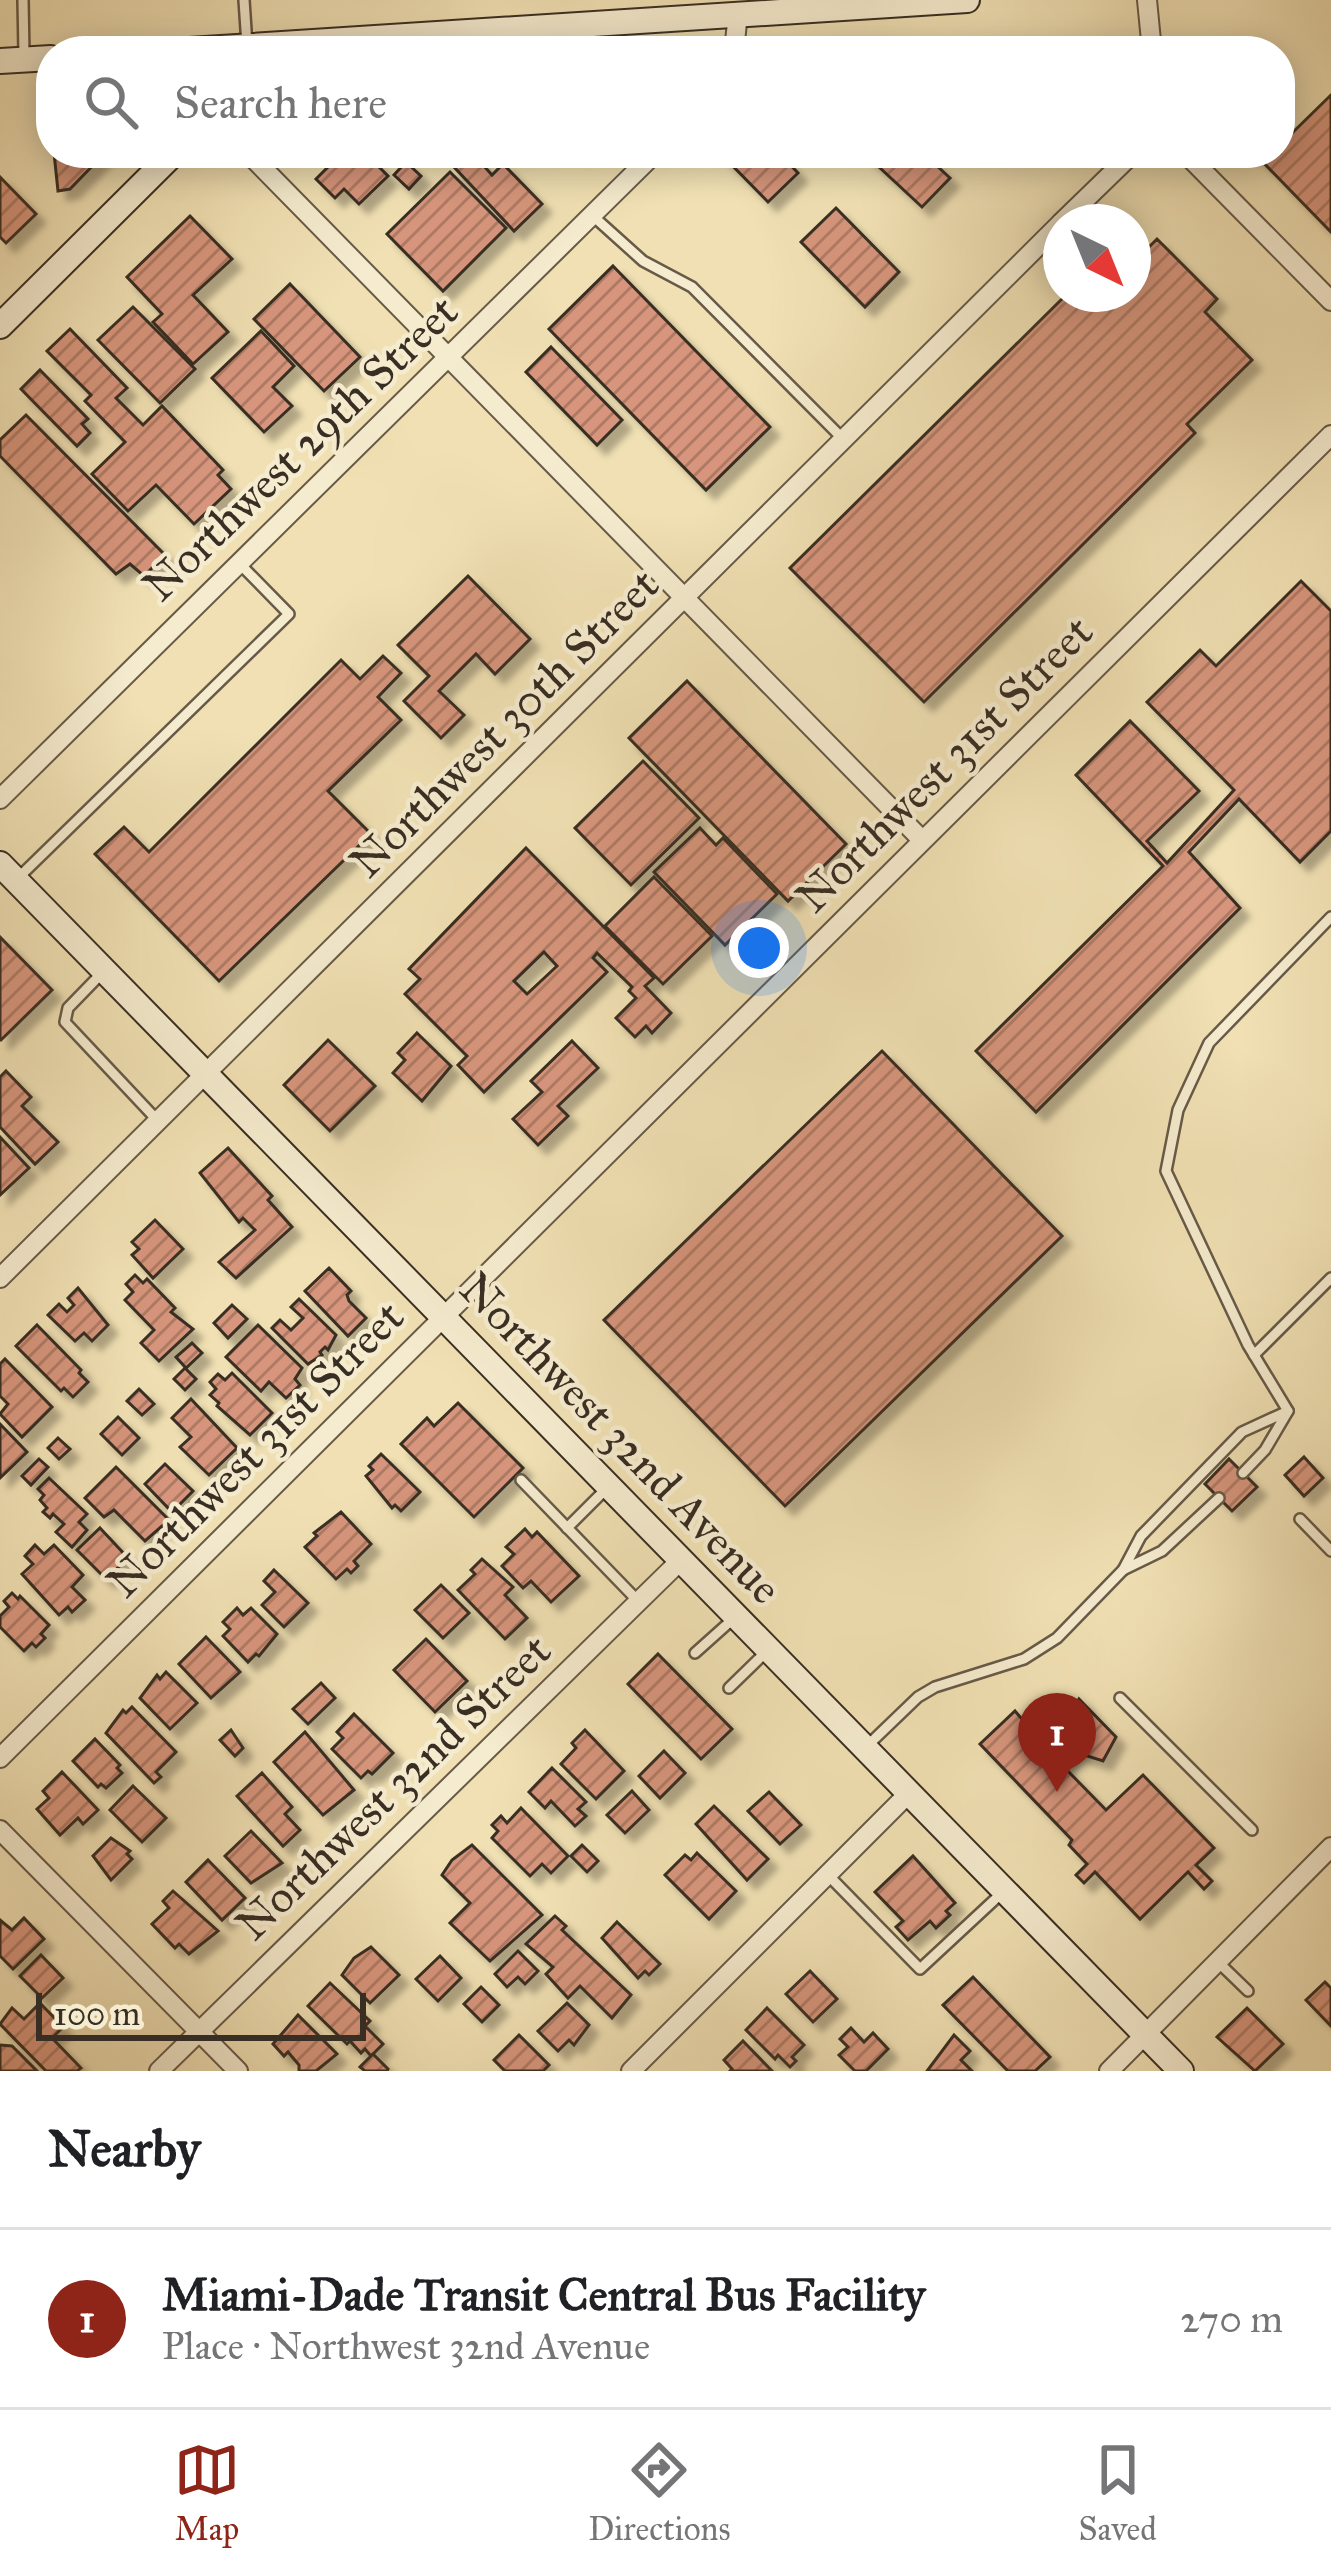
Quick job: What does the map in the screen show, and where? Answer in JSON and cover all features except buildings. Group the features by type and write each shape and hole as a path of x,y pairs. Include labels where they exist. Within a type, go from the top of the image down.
{"main road":[{"path":"350,36 669,8 738,13 967,0"},
{"path":"0,326 159,168"},
{"name":"Northwest 32nd Avenue","path":"8,872 1181,2071"}],"street":[{"path":"1148,0 1151,36"},
{"path":"736,36 738,13"},
{"path":"263,168 922,840"},
{"name":"Northwest 29th Street","path":"0,799 640,168"},
{"name":"Northwest 30th Street","path":"1080,204 1117,168"},
{"path":"1200,168 1331,301"},
{"name":"Northwest 30th Street","path":"0,1278 1043,240"},
{"name":"Northwest 31st Street","path":"0,1758 922,840 1329,445"},
{"name":"Northwest 32nd Street","path":"159,2071 681,1560"},
{"path":"631,2071 910,1793"},
{"path":"0,1830 238,2071"},
{"path":"1109,2071 1331,1847"}],"lane":[{"path":"12,60 23,0"},
{"path":"244,0 246,36"},
{"path":"593,216 643,261 692,287 844,440"},
{"path":"8,872 289,614 239,562"},
{"path":"1288,1412 1254,1355 1166,1172 1178,1110 1209,1043 1331,917"},
{"path":"104,971 68,1008 65,1022 158,1121"},
{"path":"1254,1355 1331,1278"},
{"path":"1243,1473 1265,1450 1288,1412"},
{"path":"866,1748 934,1687 1024,1659 1057,1638 1123,1570 1141,1536 1242,1432 1288,1412"},
{"path":"520,1480 638,1601"},
{"path":"567,1528 609,1486"},
{"path":"1123,1570 1162,1551 1219,1498"},
{"path":"1300,1519 1331,1551"},
{"path":"695,1653 737,1615"},
{"path":"729,1688 769,1649"},
{"path":"1120,1698 1252,1830"},
{"path":"828,1875 920,1969 1004,1891"},
{"path":"1216,1960 1248,1991"}],"place":[{"name":"Miami-Dade Transit Central Bus Facility","path":"1057,1792"}]}
